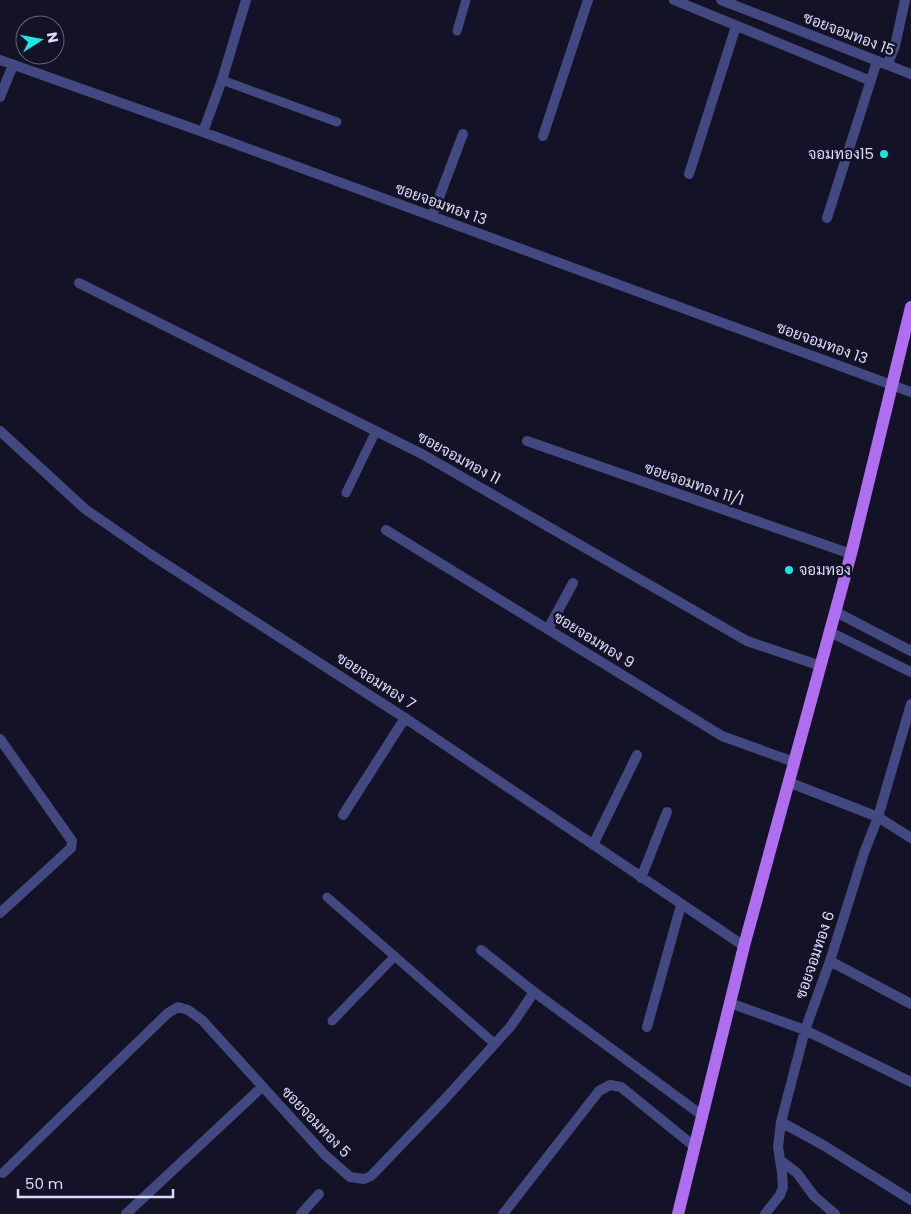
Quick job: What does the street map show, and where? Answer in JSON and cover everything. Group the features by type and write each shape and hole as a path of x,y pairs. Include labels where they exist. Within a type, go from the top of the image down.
{"main road":[{"path":"678,1214 744,946 836,612 911,308"}],"street":[{"path":"203,132 222,80 246,0"},
{"path":"543,136 588,0"},
{"path":"674,0 870,81"},
{"name":"ซอยจอมทอง 15","path":"721,0 740,4 911,74"},
{"path":"827,218 870,81 895,46 905,0"},
{"path":"688,174 736,26"},
{"name":"ซอยจอมทอง 13","path":"0,60 203,132 911,392"},
{"path":"0,97 13,65"},
{"path":"432,216 463,134"},
{"name":"ซอยจอมทอง 11","path":"79,283 458,474 747,641 821,666"},
{"name":"ซอยจอมทอง 7","path":"0,431 85,508 150,554 406,718 744,946"},
{"name":"ซอยจอมทอง 11/1","path":"527,441 850,554"},
{"name":"ซอยจอมทอง 9","path":"386,530 722,736 794,762"},
{"path":"548,629 573,583"},
{"path":"836,612 911,651"},
{"path":"830,632 911,672"},
{"name":"ซอยจอมทอง 6","path":"765,1214 780,1195 783,1187 778,1147 781,1122 805,1030 830,961 864,853 878,817 911,704"},
{"path":"343,815 406,718"},
{"path":"0,739 71,838 72,844 67,852 0,913"},
{"path":"593,845 637,755"},
{"path":"788,782 878,817 911,838"},
{"path":"641,878 667,812"},
{"path":"647,1027 681,905"},
{"path":"481,950 534,992 703,1116"},
{"path":"830,961 911,1004"},
{"name":"ซอยจอมทอง 5","path":"3,1173 168,1013 178,1008 188,1010 202,1020 330,1160 350,1177 364,1179 371,1176 446,1100 511,1026 534,992"},
{"path":"730,1003 805,1030 911,1082"},
{"path":"503,1214 599,1091 610,1085 621,1087 696,1146"},
{"path":"126,1214 262,1087"},
{"path":"781,1122 823,1145 911,1200"},
{"path":"780,1160 797,1173 814,1196 835,1214"},
{"path":"301,1214 319,1194"}],"lane":[{"path":"457,31 466,0"},
{"path":"222,80 337,122"},
{"path":"346,493 376,431"},
{"path":"327,897 495,1044"},
{"path":"332,1021 395,956"}],"place":[{"name":"จอมทอง15","path":"884,154"},
{"name":"จอมทอง","path":"789,570"}]}
